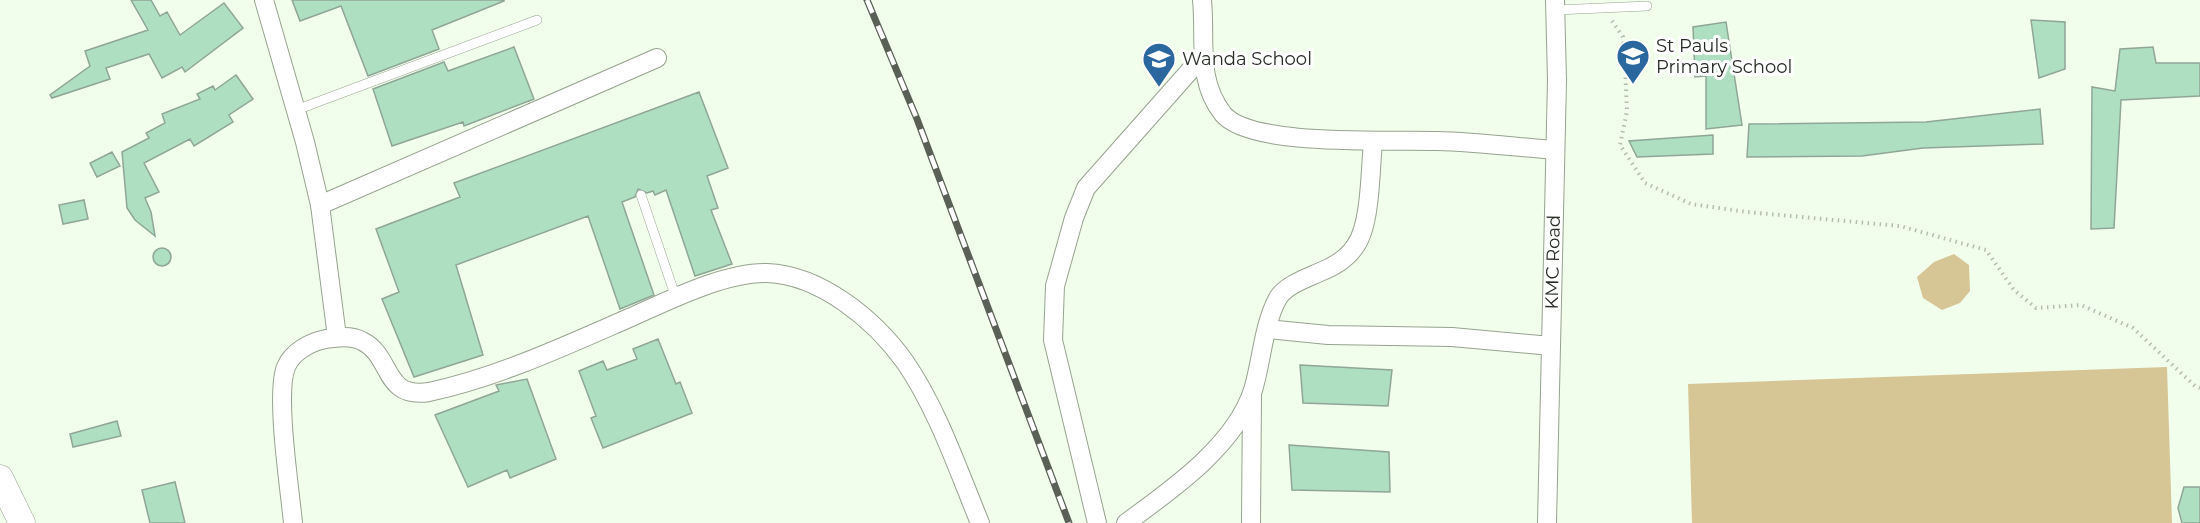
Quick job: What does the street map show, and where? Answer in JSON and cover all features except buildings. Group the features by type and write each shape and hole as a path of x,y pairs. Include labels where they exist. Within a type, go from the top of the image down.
{"main road":[{"path":"0,477 22,523"}],"street":[{"path":"264,0 296,110 320,205 337,338"},
{"path":"1202,0 1202,57 1212,96 1225,117 1237,123 1284,135 1372,143 1438,141 1556,150"},
{"name":"KMC Road","path":"1547,523 1556,150 1556,5"},
{"path":"1097,523 1053,340 1055,286 1086,188 1202,57"},
{"path":"320,205 657,58"},
{"path":"1251,523 1252,393 1267,329 1279,297 1297,282 1338,263 1357,245 1365,220 1372,143"},
{"path":"293,523 284,432 284,379 286,367 305,347 337,338 362,340 373,350 393,382 416,394 448,388 549,352 676,298 737,277 766,273 806,282 857,313 877,329 906,364 948,446 980,523"},
{"path":"1267,329 1328,335 1452,337 1551,346"},
{"path":"1126,523 1209,456 1239,417 1252,393"}],"lane":[{"path":"1556,5 1647,6"},
{"path":"296,110 537,20"},
{"path":"641,195 676,298"}],"path":[{"path":"1587,7 1606,14 1623,37 1627,111 1620,145 1645,183 1691,204 1747,212 1900,226 1986,250 2014,290 2036,308 2081,305 2133,328 2195,387 2200,388"}],"shaded area":[{"path":"1954,254 1969,265 1970,291 1960,303 1942,310 1923,298 1917,277 1934,262"},
{"path":"2167,367 2172,523 1692,523 1688,384"}],"railway":[{"path":"867,0 917,119 1069,523"}],"place":[{"name":"St Pauls Primary School","path":"1633,85"},
{"name":"Wanda School","path":"1159,88"}]}
